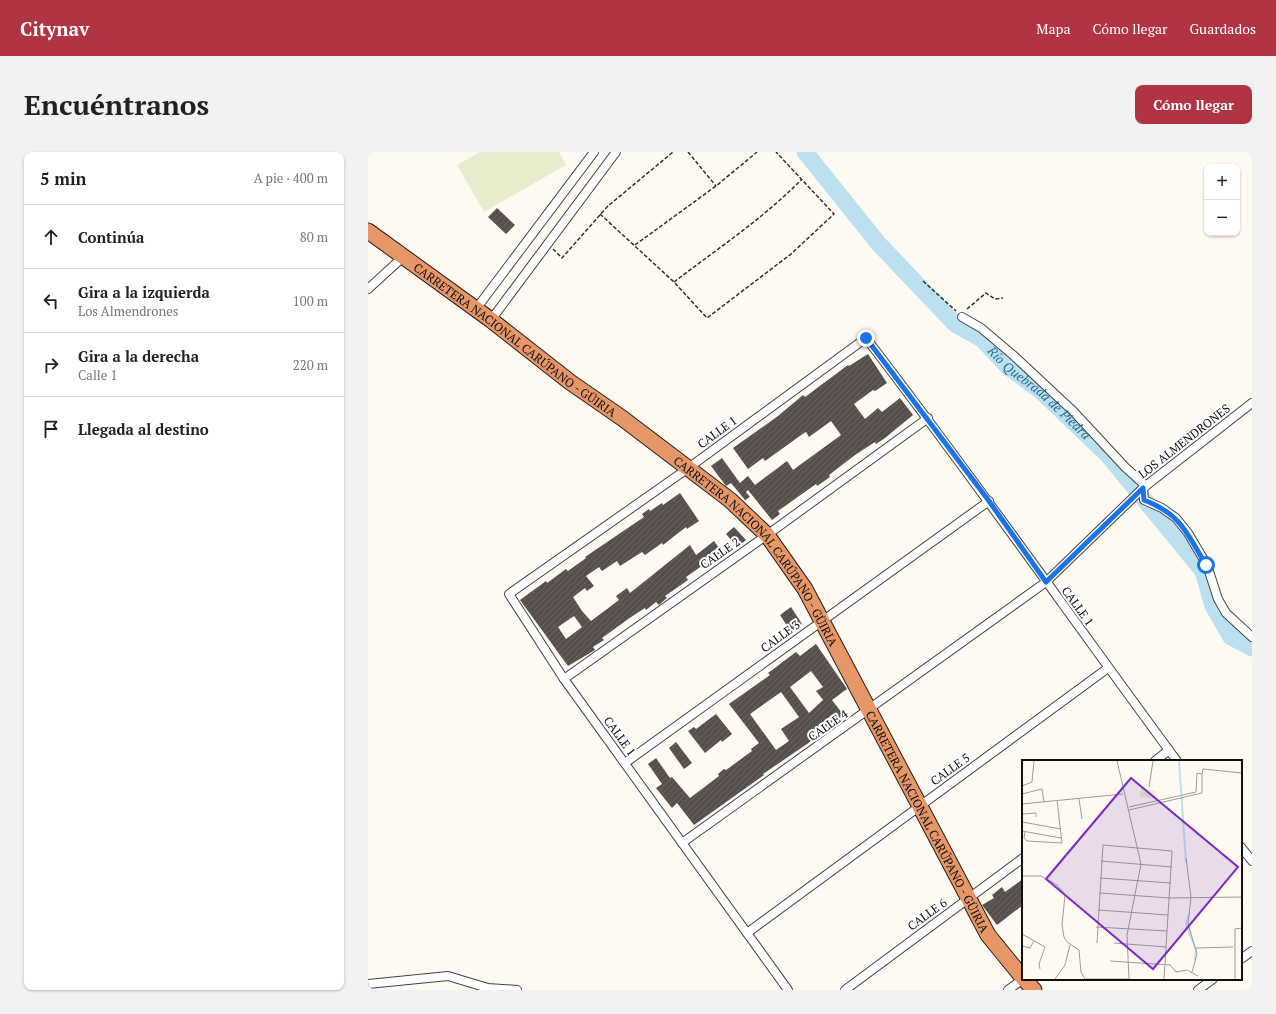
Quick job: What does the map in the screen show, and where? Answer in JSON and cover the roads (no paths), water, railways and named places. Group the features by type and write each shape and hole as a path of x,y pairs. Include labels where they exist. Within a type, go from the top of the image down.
{"highway":[{"name":"CARRETERA NACIONAL CARÚPANO - GÜIRIA","path":"368,231 491,320 570,382 622,418 687,469 730,500 767,535 805,589 988,935 1022,978"},
{"name":"CARRETERA NACIONAL CARÚPANO - GÜIRIA","path":"1024,980 1034,990"}],"street":[{"path":"476,309 594,152"},
{"path":"491,320 616,152"},
{"path":"368,289 403,257"},
{"path":"962,317 981,328 1074,412 1144,487 1144,500 1167,511 1176,518 1188,533 1206,565 1218,599 1226,613 1252,638"},
{"name":"CALLE 1","path":"788,990 564,679 509,594 687,469 866,338 928,418 1108,668 1176,760"},
{"name":"LOS ALMENDRONES","path":"1046,582 1144,487 1252,403"},
{"name":"CALLE 2","path":"564,679 767,535 928,418"},
{"name":"CALLE 3","path":"625,763 989,501"},
{"name":"CALLE 4","path":"682,843 870,710 1046,582"},
{"name":"CALLE 5","path":"747,933 1108,668"},
{"path":"1156,760 1169,750"},
{"path":"1242,848 1252,861"},
{"name":"CALLE 6","path":"845,990 1022,859"},
{"path":"1242,958 1252,951"},
{"path":"368,984 448,976 488,988 517,990"},
{"path":"1008,990 1022,980"},
{"path":"1198,990 1213,980"}],"waterway":[{"name":"Río Quebrada de Piedra","path":"805,152 878,243 955,324 982,339 1007,366 1042,392 1107,454 1203,571 1213,606 1231,637 1252,648"}]}
